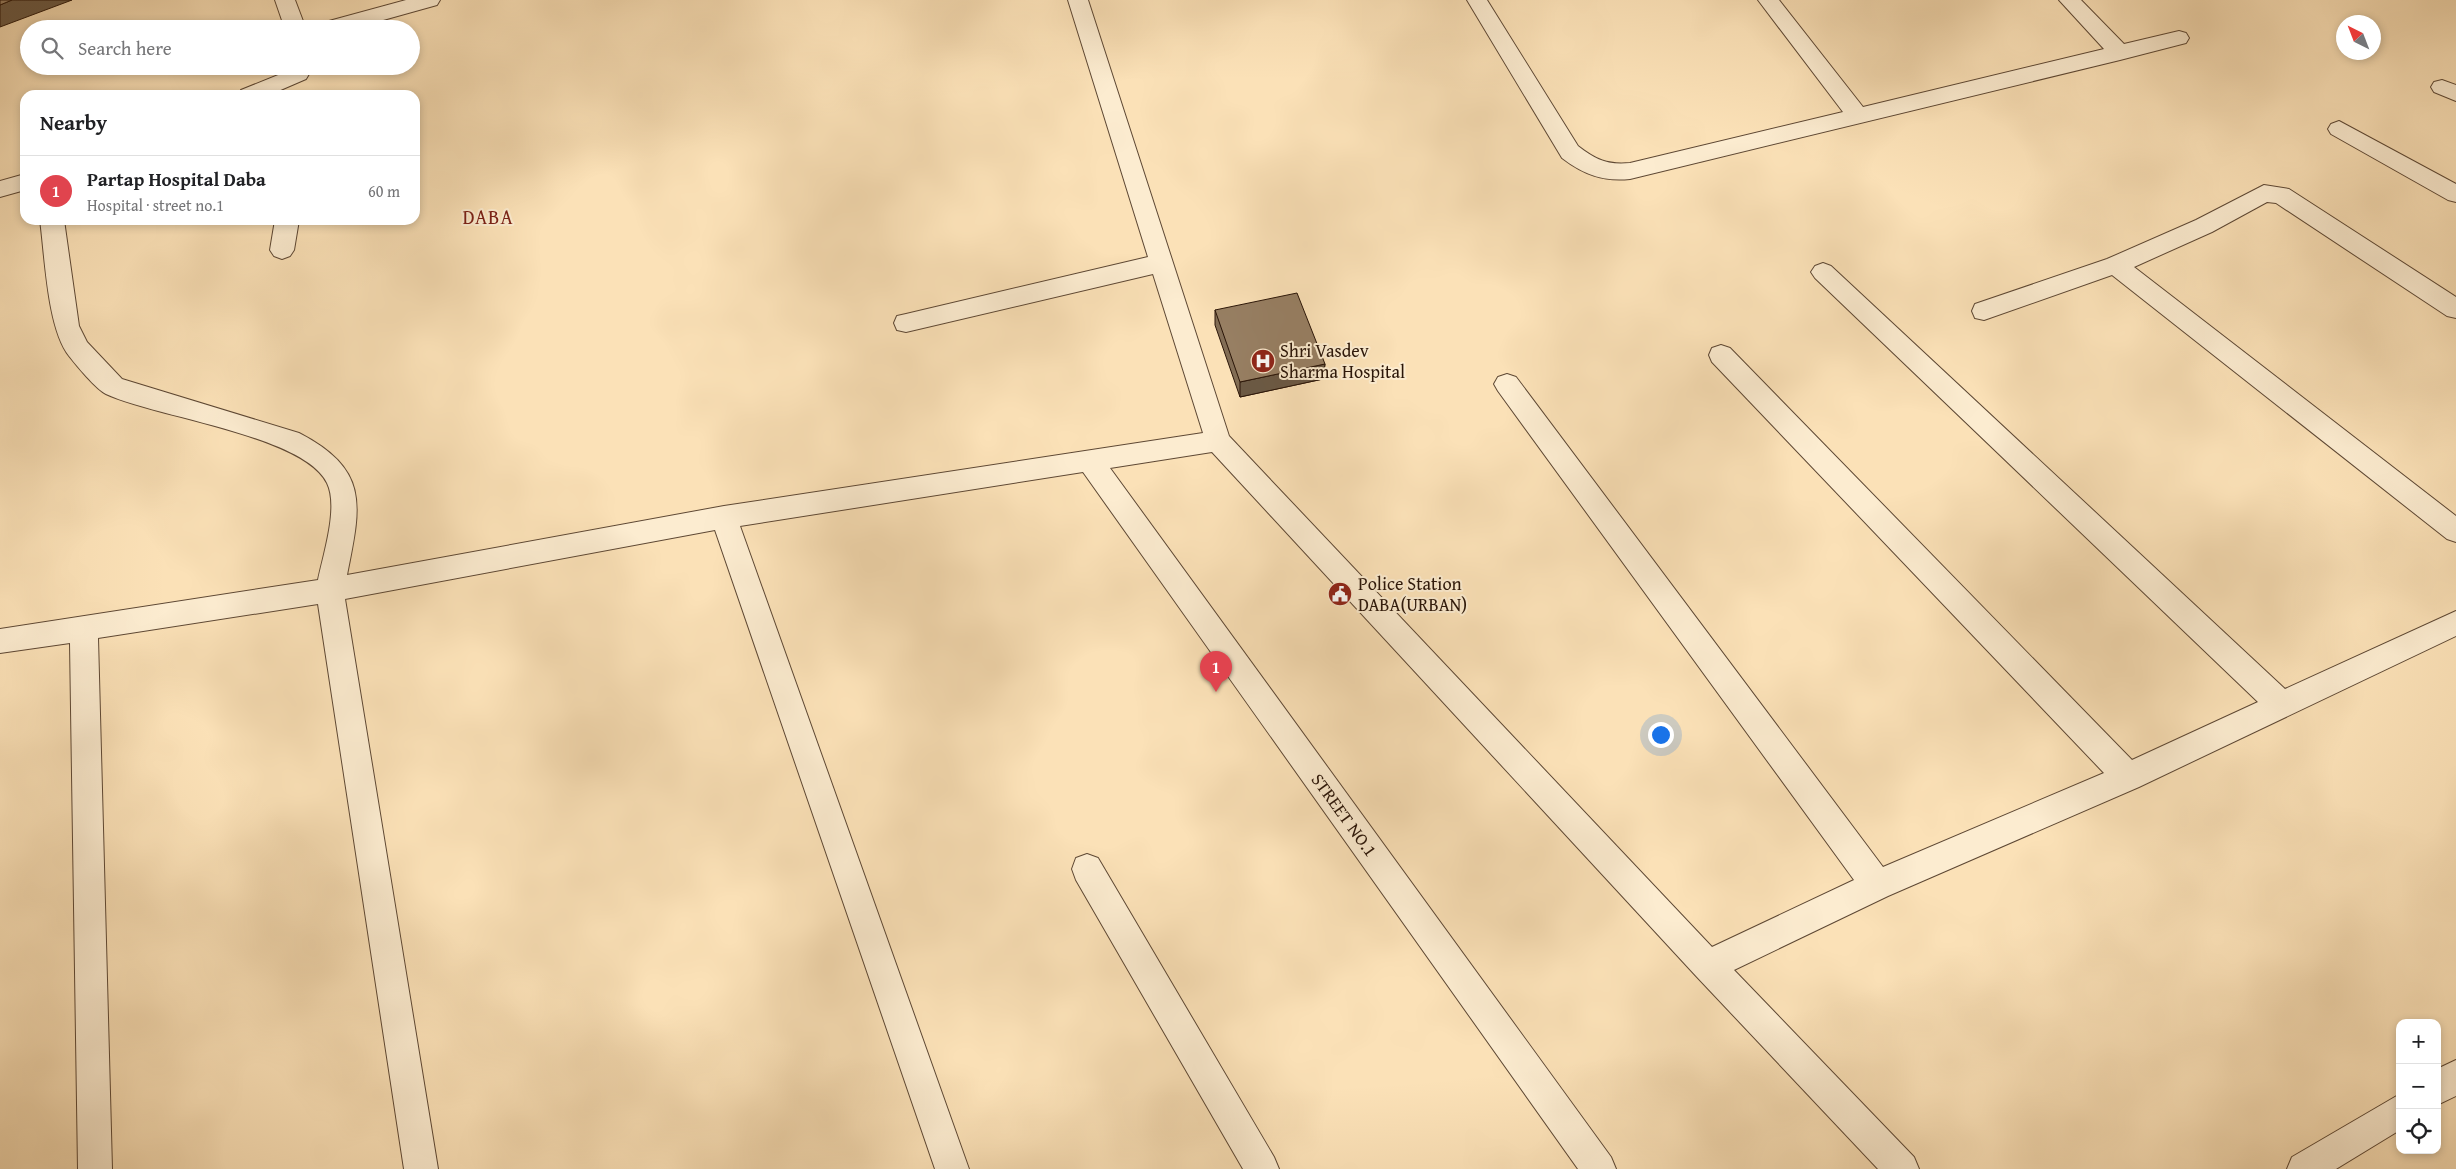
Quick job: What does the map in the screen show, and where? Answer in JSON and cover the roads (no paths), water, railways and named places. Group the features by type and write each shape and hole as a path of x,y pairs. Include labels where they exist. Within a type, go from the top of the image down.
{"street":[{"path":"285,0 293,20"},
{"path":"358,20 430,0"},
{"path":"1078,0 1218,441 1708,966 1902,1169"},
{"path":"1477,0 1570,152 1586,166 1608,174 1630,171 2179,38"},
{"path":"1768,0 1858,116"},
{"path":"2069,0 2120,53"},
{"path":"264,90 298,79"},
{"path":"2339,129 2456,194"},
{"path":"0,189 20,183"},
{"path":"1984,310 2115,265 2204,226 2264,193 2273,192 2281,195 2456,309"},
{"path":"53,225 67,326 77,348 113,386 290,440 310,450 326,464 340,481 344,506 330,590 421,1169"},
{"path":"282,250 286,225"},
{"path":"906,323 1162,263"},
{"path":"2115,265 2456,531"},
{"path":"1824,272 2282,705"},
{"path":"1721,354 2128,777"},
{"path":"1508,384 1876,885"},
{"path":"0,641 330,590 724,517 1218,441"},
{"name":"STREET NO.1","path":"1089,460 1599,1169"},
{"path":"724,517 952,1169"},
{"path":"1708,966 1876,885 2128,777 2456,623"},
{"path":"84,628 95,1169"},
{"path":"1088,870 1262,1169"},
{"path":"2441,1086 2456,1077"},
{"path":"2304,1169 2396,1113"}],"place":[{"name":"Shri Vasdev Sharma Hospital","path":"1263,361"},
{"name":"Police Station DABA(URBAN)","path":"1340,594"},
{"name":"Partap Hospital Daba","path":"1216,692"}],"district":[{"name":"DABA","path":"488,217"}]}
